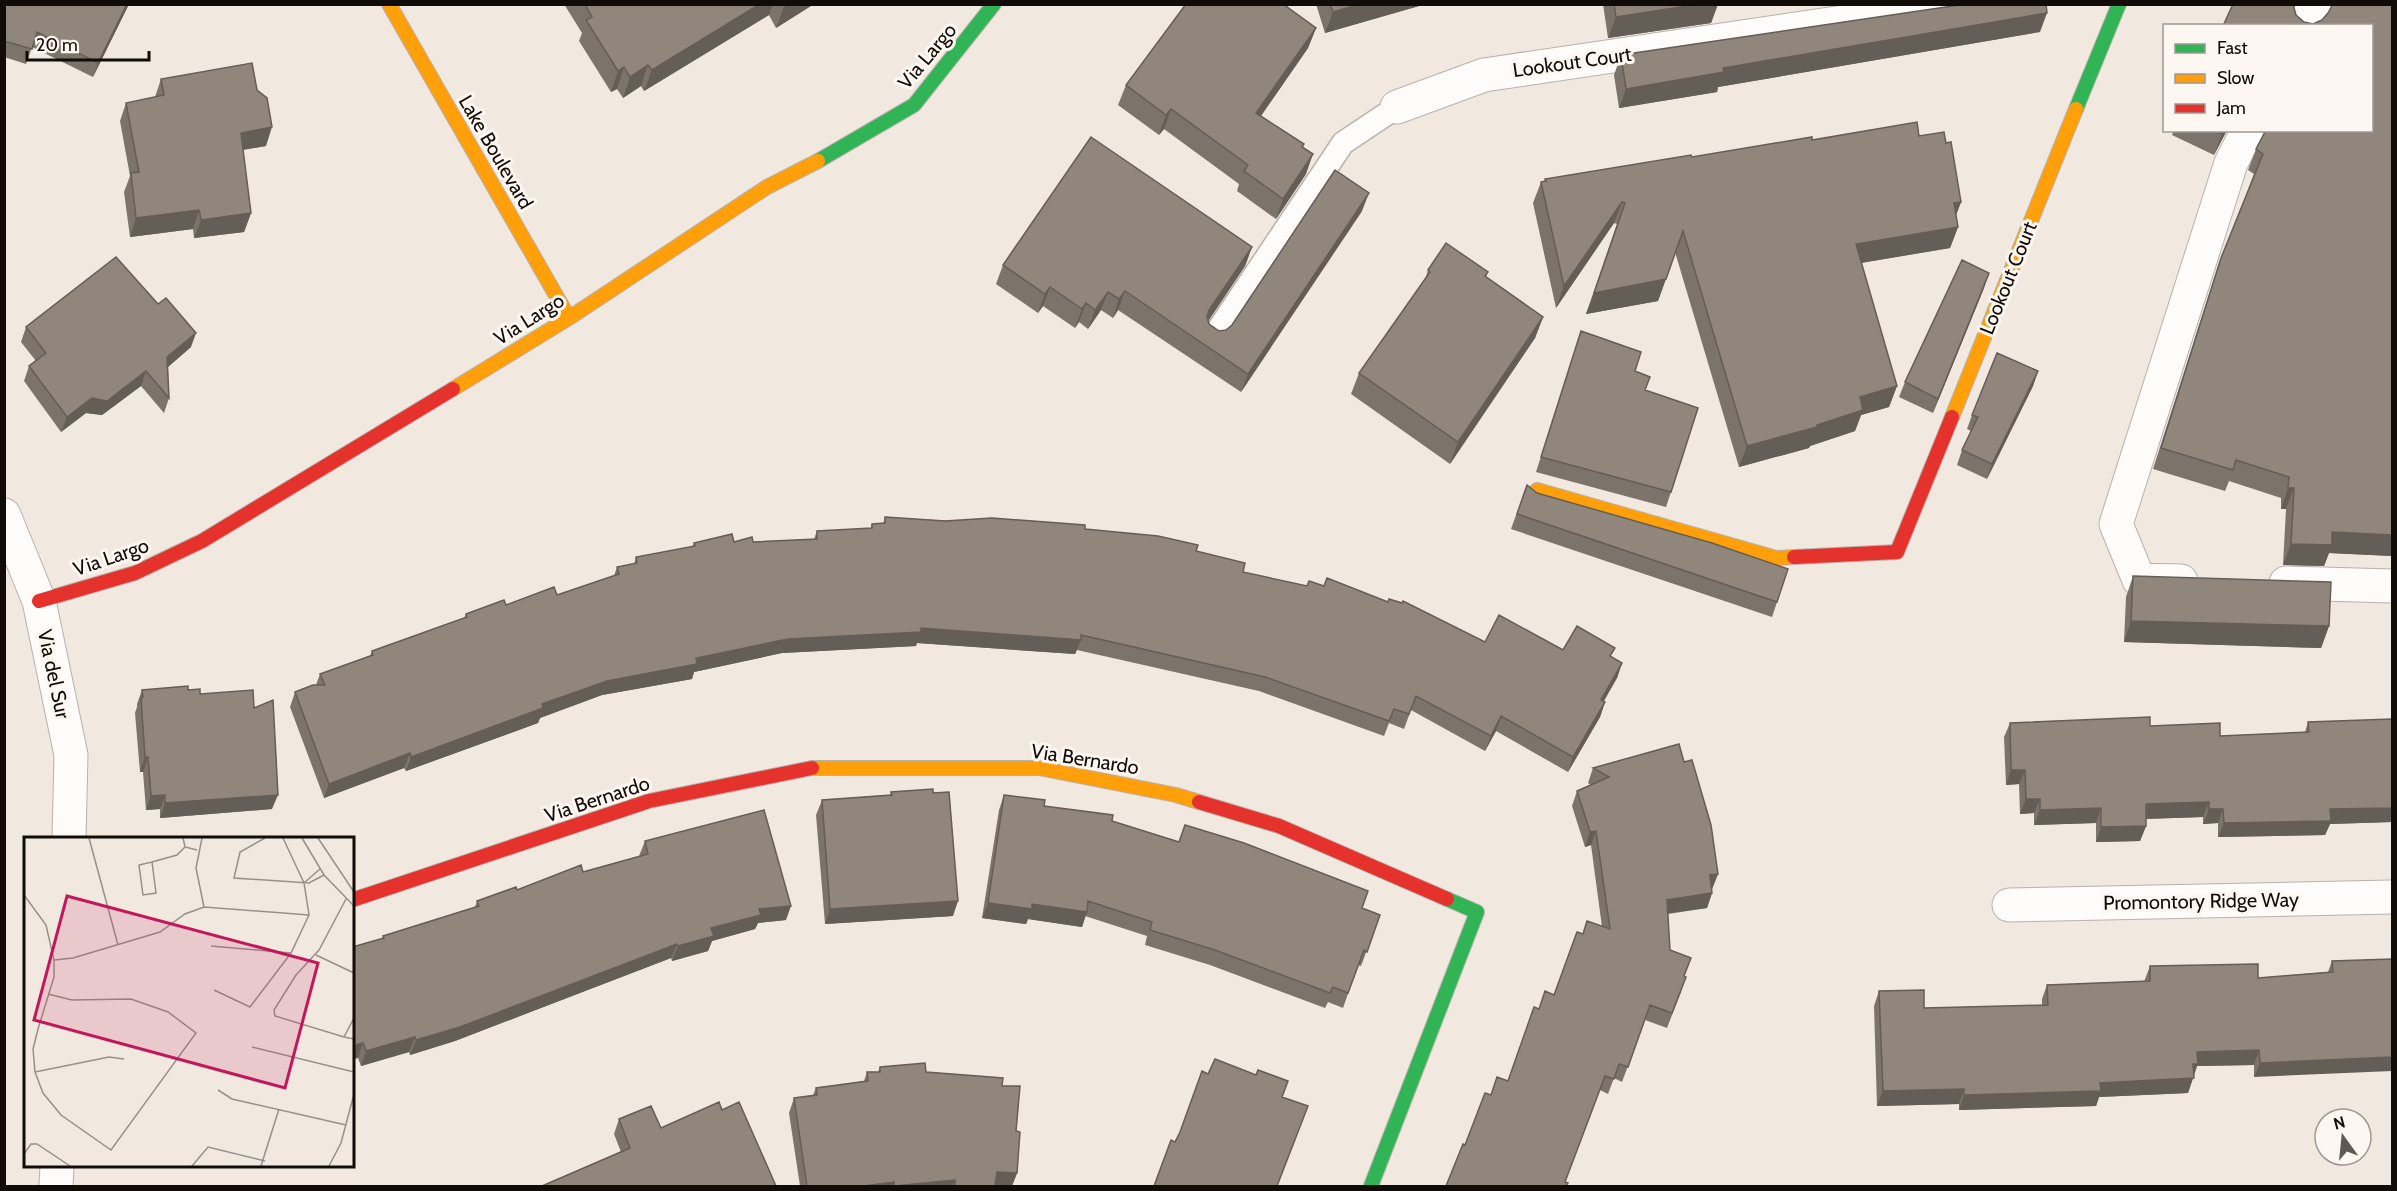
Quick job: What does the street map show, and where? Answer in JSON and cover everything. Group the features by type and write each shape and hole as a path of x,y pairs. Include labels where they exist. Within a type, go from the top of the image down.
{"street":[{"name":"Lake Boulevard","path":"389,4 569,318"},
{"name":"Via Largo","path":"39,601 135,573 202,542 569,318 767,188 914,105 994,4"},
{"name":"Lookout Court","path":"1397,107 1484,75 1965,4"},
{"name":"Lookout Court","path":"1537,490 1776,558 1896,552 2119,4"},
{"path":"2305,24 2315,4"},
{"path":"2208,582 2139,580 2116,524 2231,163 2247,132"},
{"name":"Via del Sur","path":"4,515 39,601 71,755 69,837"},
{"path":"2254,583 2392,586"},
{"name":"Via Bernardo","path":"354,899 649,801 810,768 1039,768 1176,795 1279,826 1477,912 1371,1186"},
{"name":"Promontory Ridge Way","path":"2009,905 2392,897"},
{"path":"56,1186 57,1167"}],"lane":[{"path":"1214,336 1342,143 1397,107"}],"building":[{"path":"4,4 127,4 98,63 37,32 32,49 4,41"},
{"path":"585,4 760,4 652,70 648,65 630,77 624,67 618,71 586,20 592,17"},
{"path":"1186,4 1283,4 1316,28 1256,113 1304,144 1302,147 1313,154 1283,199 1244,171 1248,165 1171,109 1166,115 1126,85"},
{"path":"1330,4 1360,4 1333,12"},
{"path":"1614,4 1700,4 1616,17"},
{"path":"1966,4 2046,4 2047,13 1723,68 1724,72 1626,89 1621,55"},
{"path":"2233,4 2293,4 2296,15 2304,22 2313,24 2224,24"},
{"path":"2333,4 2392,4 2392,535 2332,532 2332,545 2291,544 2294,488 2288,488 2289,477 2236,460 2233,470 2161,448 2221,258 2263,154 2256,149 2265,132 2373,132 2373,24 2313,24 2322,20"},
{"path":"252,63 257,90 267,98 272,127 241,133 251,213 201,220 199,210 136,218 131,173 139,172 126,103 164,95 161,79"},
{"path":"1917,122 1919,136 1944,132 1946,143 1951,142 1961,202 1954,203 1958,227 1856,244 1897,386 1860,397 1863,410 1817,425 1817,427 1747,446 1683,231 1666,279 1594,293 1625,203 1622,202 1564,286 1541,182 1546,181 1545,179 1812,137 1812,140"},
{"path":"1091,137 1252,247 1209,310 1207,317 1209,324 1219,331 1226,330 1232,325 1335,170 1369,193 1248,374 1125,291 1119,299 1108,292 1095,310 1086,303 1082,309 1050,287 1045,294 1003,265"},
{"path":"1446,243 1488,272 1485,276 1543,317 1458,442 1359,373 1430,272 1428,270"},
{"path":"116,257 158,304 166,298 196,333 167,357 169,398 146,371 107,401 92,398 67,417 29,366 46,353 26,327"},
{"path":"1962,260 1989,273 1938,399 1905,382"},
{"path":"1581,331 1641,352 1635,371 1650,377 1645,390 1698,408 1671,492 1541,457"},
{"path":"1997,353 2038,371 1992,464 1962,450 1978,417 1972,415"},
{"path":"1527,485 1537,493 1712,543 1788,569 1777,602 1517,514"},
{"path":"885,517 945,521 992,518 1085,525 1085,529 1158,536 1198,545 1196,551 1245,563 1243,572 1307,586 1309,581 1324,586 1327,578 1388,602 1389,599 1402,603 1403,601 1485,642 1499,615 1563,650 1577,626 1615,648 1610,656 1622,663 1601,700 1605,702 1573,757 1501,716 1491,736 1416,696 1409,714 1394,709 1389,721 1265,677 1081,635 1081,640 921,628 921,632 788,639 696,658 697,664 607,681 542,704 543,708 411,757 410,753 329,784 295,692 313,685 325,685 320,674 373,655 372,651 467,617 466,614 504,600 506,605 554,587 557,595 619,574 617,567 637,563 636,557 695,546 694,543 732,534 734,542 752,537 753,542 817,539 817,531 872,528 872,524 885,523"},
{"path":"2133,576 2331,582 2329,626 2131,621"},
{"path":"188,686 188,690 200,689 200,694 253,690 254,708 273,700 278,795 165,803 165,795 151,796 148,757 145,757 142,690"},
{"path":"2150,717 2150,726 2220,723 2220,736 2309,732 2308,722 2392,719 2392,808 2330,809 2331,821 2224,823 2223,809 2209,809 2209,802 2146,804 2146,826 2101,827 2101,808 2040,810 2040,799 2026,799 2025,770 2011,770 2010,723"},
{"path":"1679,744 1684,762 1692,760 1711,825 1718,874 1710,875 1712,893 1667,900 1670,950 1691,958 1672,1013 1650,1005 1628,1067 1619,1064 1614,1079 1605,1076 1565,1182 1568,1183 1566,1186 1446,1186 1485,1093 1491,1095 1497,1077 1508,1081 1534,1007 1539,1009 1545,991 1554,995 1577,932 1583,934 1587,921 1610,929 1596,831 1590,832 1577,791 1609,777 1593,768"},
{"path":"933,789 933,793 949,792 958,901 830,909 822,800 892,795 891,792"},
{"path":"1004,795 1045,800 1044,806 1113,815 1112,821 1179,842 1185,825 1244,843 1368,891 1362,908 1380,915 1367,952 1364,950 1348,993 1333,987 1330,993 1215,950 1150,930 1152,922 1088,901 1087,912 1032,904 1032,909 988,903"},
{"path":"764,810 791,906 759,909 761,915 711,928 714,936 678,946 677,944 460,1027 366,1051 363,1043 354,1045 354,946 479,906 477,901 516,887 517,890 581,865 583,872 648,854 645,841"},
{"path":"2392,959 2392,1057 2260,1063 2259,1050 2197,1052 2198,1064 2193,1064 2194,1078 2100,1083 2101,1091 1964,1095 1964,1089 1883,1091 1879,991 1924,990 1924,1008 2048,1005 2047,985 2150,981 2150,966 2258,964 2258,978 2333,972 2332,961"},
{"path":"1215,1059 1256,1075 1258,1070 1288,1081 1282,1097 1308,1106 1277,1186 1154,1186 1171,1140 1175,1142 1180,1132 1202,1071 1208,1074"},
{"path":"925,1063 926,1072 1003,1078 1002,1086 1020,1086 1016,1131 1020,1132 1017,1173 997,1172 995,1186 955,1186 955,1180 894,1186 894,1182 863,1186 807,1186 794,1098 817,1095 816,1088 868,1081 867,1072 880,1072 880,1067"},
{"path":"719,1102 722,1110 739,1102 776,1186 542,1186 630,1148 619,1119 651,1106 661,1128"}],"traffic: fast":[{"path":"818,161 914,105 994,4"},
{"path":"2076,109 2119,4"},
{"path":"1371,1186 1477,912 1447,899"}],"traffic: slow":[{"path":"389,4 569,318"},
{"path":"1952,417 2076,109"},
{"path":"453,389 569,318 767,187 818,161"},
{"path":"1537,490 1776,558 1794,557"},
{"path":"812,768 1039,768 1176,795 1199,802"}],"traffic: jam":[{"path":"39,601 135,573 202,541 453,389"},
{"path":"1794,557 1897,552 1952,417"},
{"path":"354,899 649,801 812,768"},
{"path":"1199,802 1279,826 1447,899"}]}
